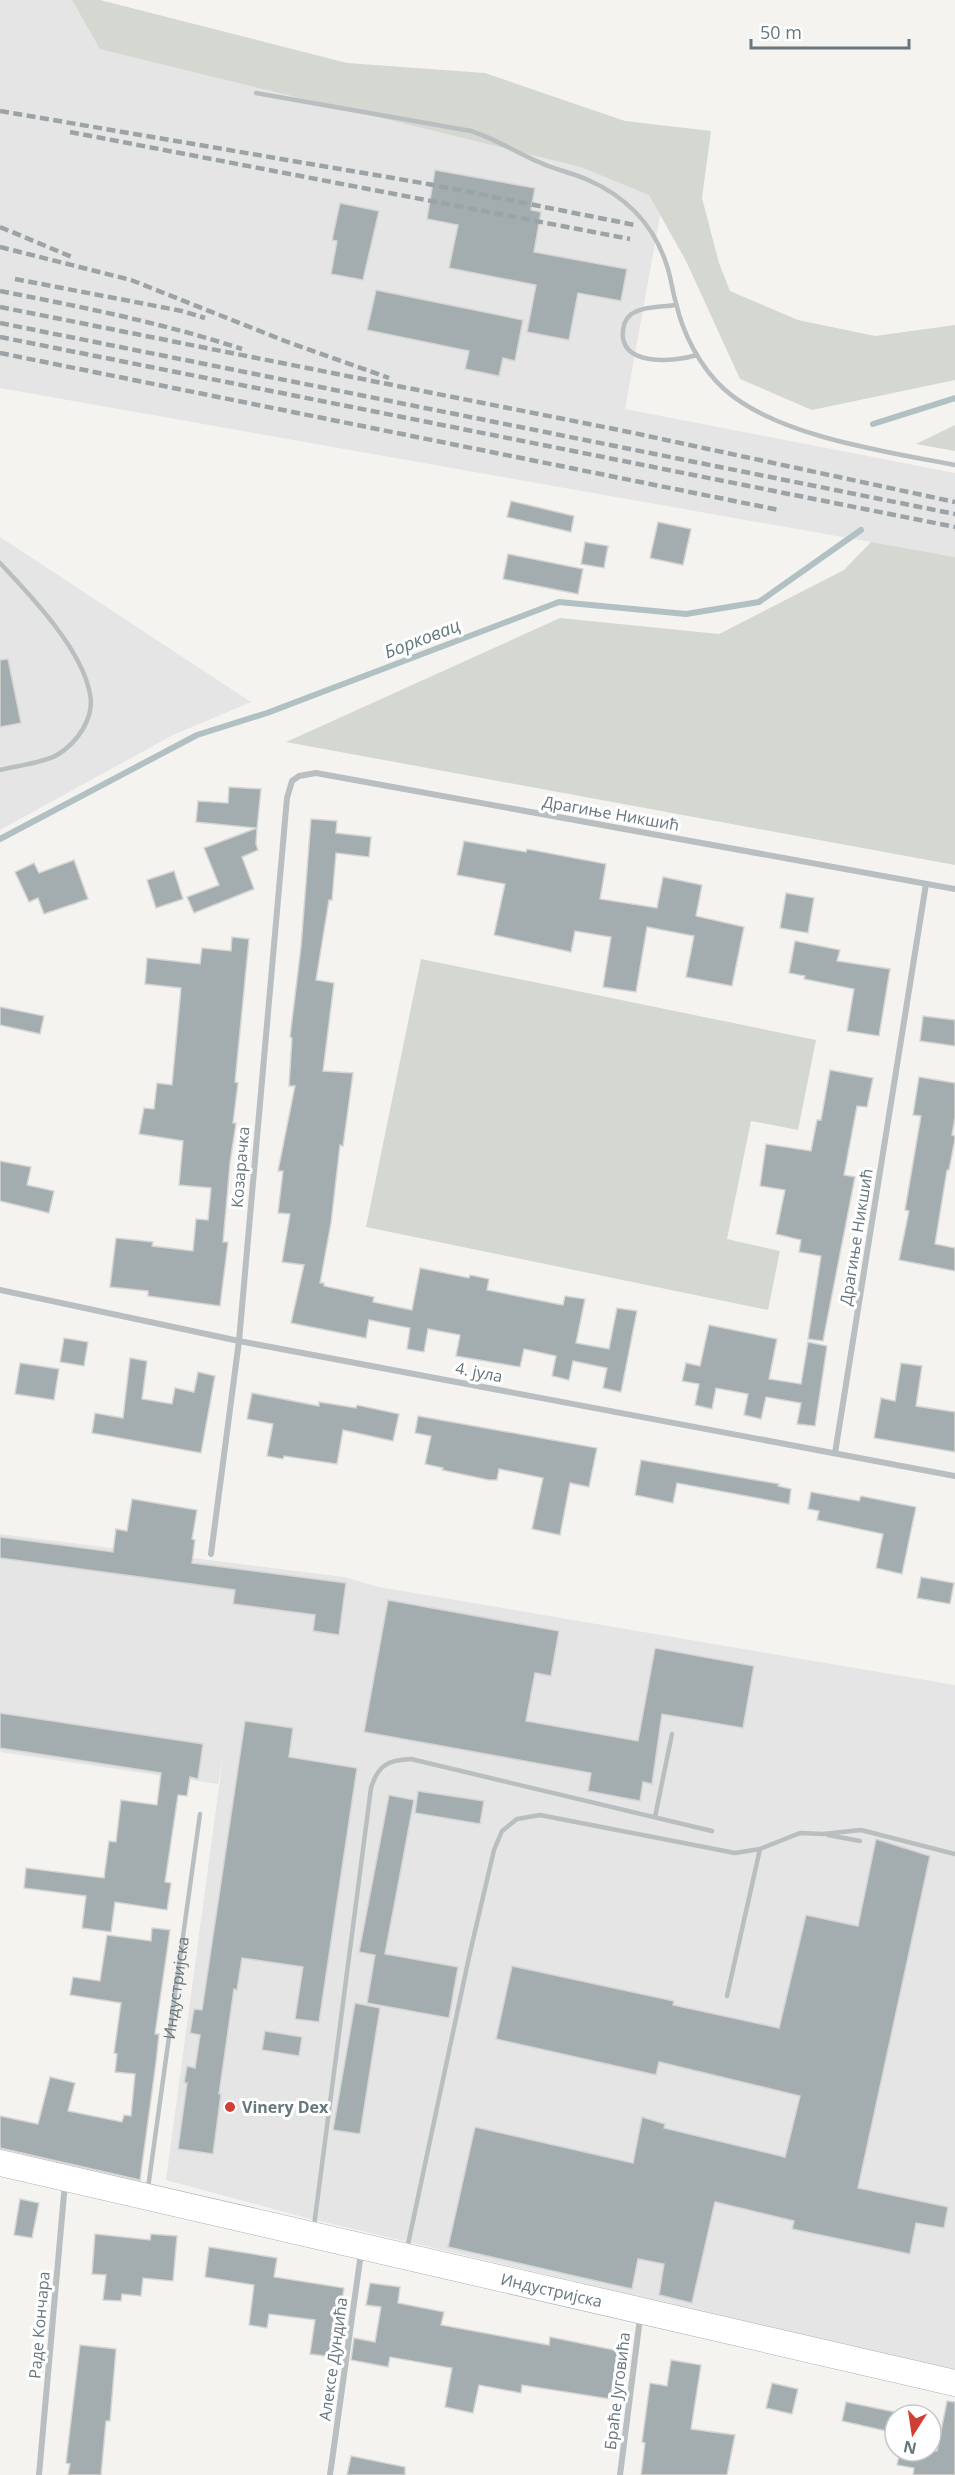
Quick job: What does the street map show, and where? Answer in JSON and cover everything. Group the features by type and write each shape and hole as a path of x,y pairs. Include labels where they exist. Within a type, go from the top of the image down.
{"main road":[{"name":"Индустријска","path":"0,2163 641,2310 954,2379"}],"street":[{"name":"Драгиње Никшић","path":"292,781 299,776 316,773 955,889"},
{"name":"Козарачка","path":"211,1554 239,1341 269,987 287,798 292,781"},
{"name":"Драгиње Никшић","path":"835,1453 926,884"},
{"name":"4. јула","path":"0,1290 239,1341 955,1476"},
{"name":"Раде Кончара","path":"39,2475 65,2178"},
{"name":"Алексе Дундића","path":"330,2475 362,2246"},
{"name":"Браће Југовића","path":"620,2475 641,2310"}],"lane":[{"path":"256,93 471,131 500,142 542,164 605,188 635,210 653,234 667,264 684,329 697,355 714,378 734,397 783,422 838,440 955,465"},
{"path":"676,305 630,314 623,327 624,342 628,349 641,357 670,361 697,355"},
{"path":"0,563 30,595 66,641 91,695 84,727 73,743 56,756 0,771"},
{"path":"655,1817 672,1734"},
{"path":"312,2235 371,1788 381,1767 395,1759 411,1759 712,1831"},
{"name":"Индустријска","path":"147,2197 200,1814"},
{"path":"406,2256 469,1957 494,1850 502,1831 517,1819 540,1815 735,1853 760,1850 800,1833 823,1834 860,1841"},
{"path":"823,1834 861,1830 955,1854"},
{"path":"727,1996 760,1850"}],"shaded area":[{"path":"0,0 72,0 101,49 667,177 625,409 955,473 955,557 0,388"},
{"path":"72,0 100,0 347,63 485,73 625,121 711,131 702,198 719,263 730,291 798,320 875,336 955,325 955,380 812,410 740,379 686,261 649,195 581,167 100,49"},
{"path":"955,425 955,451 916,444"},
{"path":"0,537 251,702 173,735 0,830"},
{"path":"871,542 955,557 955,865 286,742 560,618 719,634 844,570"},
{"path":"421,959 816,1040 798,1130 751,1121 727,1239 780,1251 768,1310 366,1227"},
{"path":"0,1534 344,1577 379,1587 955,1685 955,2371 307,2218 166,2180 223,1757 218,1784 0,1752"}],"building":[{"path":"435,170 535,188 531,210 541,212 534,252 627,269 621,301 578,293 569,340 527,332 536,285 449,268 458,225 427,219"},
{"path":"340,203 379,211 363,280 331,274 337,241 332,240"},
{"path":"376,290 523,320 515,361 503,358 499,376 465,369 469,351 367,330"},
{"path":"511,501 574,516 571,532 507,517"},
{"path":"658,522 691,529 683,565 650,558"},
{"path":"585,542 608,546 604,568 581,564"},
{"path":"508,554 583,569 578,594 503,579"},
{"path":"8,659 21,723 0,727 0,660"},
{"path":"229,787 261,789 257,828 196,822 198,801 228,803"},
{"path":"311,819 337,821 336,833 371,837 369,857 336,853 332,900 329,900 316,980 334,983 323,1071 353,1073 320,1283 324,1283 324,1286 374,1297 373,1302 412,1310 420,1268 469,1278 470,1275 489,1279 487,1290 563,1305 565,1296 585,1299 576,1343 609,1349 617,1308 637,1311 621,1392 603,1388 607,1368 573,1361 569,1380 552,1376 556,1356 524,1349 520,1367 456,1356 460,1335 428,1329 424,1352 407,1349 410,1328 369,1320 366,1338 291,1323 304,1265 282,1262 290,1214 278,1213 283,1171 278,1171 295,1086 289,1086 292,1038 290,1037 301,947"},
{"path":"257,828 258,850 242,857 254,889 194,913 187,897 219,885 204,848"},
{"path":"464,841 526,852 527,849 606,864 600,899 657,908 663,877 702,885 696,916 744,927 732,986 686,977 694,936 647,927 636,992 603,987 611,937 575,931 571,952 494,935 505,884 457,875"},
{"path":"74,860 88,899 44,914 38,898 29,902 15,872 34,863 39,873"},
{"path":"174,871 183,899 156,908 147,880"},
{"path":"786,893 814,898 808,933 780,928"},
{"path":"232,937 249,939 235,1082 238,1083 233,1123 236,1123 223,1242 228,1242 220,1306 148,1296 148,1291 110,1287 116,1238 153,1242 152,1246 193,1251 196,1219 208,1220 211,1188 179,1185 183,1141 139,1134 144,1108 154,1109 157,1083 172,1085 181,988 145,984 147,958 200,964 202,948 231,951"},
{"path":"795,941 840,950 837,961 890,969 879,1036 847,1031 854,989 804,979 805,976 789,973"},
{"path":"0,1007 44,1016 40,1034 0,1025"},
{"path":"923,1016 955,1020 955,1046 920,1041"},
{"path":"830,1070 873,1078 867,1107 857,1106 844,1175 855,1177 823,1341 808,1339 821,1256 799,1252 801,1240 776,1234 785,1190 760,1186 766,1144 811,1151 817,1120 821,1120"},
{"path":"919,1077 955,1083 955,1117 952,1135 955,1139 949,1170 947,1170 935,1244 955,1248 955,1271 899,1260 909,1211 905,1210 921,1116 913,1115"},
{"path":"0,1161 31,1167 27,1185 54,1191 49,1213 0,1201"},
{"path":"709,1325 777,1339 769,1379 801,1384 808,1342 827,1346 815,1426 797,1424 801,1403 766,1397 761,1419 744,1415 748,1394 716,1388 712,1409 695,1405 699,1384 682,1381 686,1363 700,1366"},
{"path":"64,1338 88,1342 84,1366 60,1362"},
{"path":"130,1358 147,1361 142,1399 172,1404 175,1388 194,1392 198,1372 215,1376 201,1453 92,1433 95,1413 123,1418"},
{"path":"20,1363 59,1369 54,1400 15,1394"},
{"path":"901,1363 922,1366 916,1406 955,1412 955,1452 874,1438 881,1398 895,1401"},
{"path":"252,1393 319,1406 319,1402 356,1408 357,1405 399,1414 393,1441 343,1430 337,1464 284,1456 283,1459 267,1456 273,1424 247,1419"},
{"path":"418,1416 597,1448 589,1487 570,1483 560,1535 532,1529 543,1478 499,1469 497,1480 489,1480 425,1464 431,1436 415,1433"},
{"path":"641,1460 779,1484 778,1486 791,1489 789,1504 677,1483 673,1503 635,1495"},
{"path":"811,1492 859,1501 861,1496 916,1507 902,1574 876,1568 883,1534 817,1520 819,1511 808,1509"},
{"path":"132,1499 197,1510 192,1539 195,1540 192,1563 346,1583 339,1635 313,1631 315,1615 233,1604 235,1590 0,1558 0,1537 113,1552 116,1529 127,1531"},
{"path":"921,1577 954,1583 950,1604 917,1598"},
{"path":"388,1600 559,1631 551,1676 535,1673 526,1721 638,1741 655,1648 754,1666 743,1728 662,1714 652,1784 643,1782 640,1801 588,1791 591,1773 364,1732"},
{"path":"0,1713 203,1744 198,1779 190,1777 187,1796 178,1795 165,1882 171,1883 167,1910 115,1902 111,1932 82,1928 86,1896 24,1888 26,1868 104,1878 109,1841 116,1842 121,1800 157,1805 161,1773 0,1748"},
{"path":"245,1721 293,1728 289,1757 357,1768 319,2022 295,2019 303,1967 242,1958 237,1990 234,1989 213,2154 178,2149 187,2083 184,2083 187,2066 195,2068 200,2035 190,2033 194,2009 202,2010"},
{"path":"418,1791 484,1801 480,1824 415,1813"},
{"path":"389,1795 414,1800 385,1954 458,1967 449,2018 367,2003 375,1955 359,1952"},
{"path":"876,1839 930,1856 858,2188 948,2207 944,2228 916,2223 910,2254 792,2229 794,2221 715,2202 692,2303 659,2295 664,2264 638,2259 632,2289 448,2247 475,2127 633,2163 642,2117 665,2124 664,2128 785,2157 800,2096 659,2062 656,2075 496,2039 512,1966 674,2001 673,2005 779,2028 806,1915 858,1926"},
{"path":"152,1928 170,1930 155,2034 159,2034 140,2180 0,2148 0,2116 38,2124 50,2077 75,2083 68,2111 122,2122 124,2115 131,2116 135,2074 115,2072 117,2054 114,2053 121,2003 70,1995 73,1977 100,1981 107,1935 151,1941"},
{"path":"355,2003 380,2008 360,2134 333,2130"},
{"path":"265,2031 302,2037 299,2056 262,2050"},
{"path":"20,2199 39,2203 32,2238 14,2235"},
{"path":"95,2234 150,2240 151,2234 177,2236 173,2281 143,2278 141,2296 122,2294 121,2301 103,2300 106,2275 92,2274"},
{"path":"209,2247 277,2258 274,2277 344,2288 336,2336 344,2337 341,2358 310,2354 315,2320 269,2314 267,2328 249,2325 254,2285 205,2277"},
{"path":"370,2283 400,2287 398,2303 444,2312 441,2325 549,2345 550,2337 619,2351 610,2399 522,2385 521,2393 479,2385 473,2413 445,2407 452,2368 390,2357 388,2367 351,2360 354,2338 375,2342 381,2307 366,2305"},
{"path":"80,2345 116,2349 110,2421 106,2421 101,2475 68,2475 70,2464 66,2463"},
{"path":"671,2360 701,2365 691,2429 735,2435 727,2475 641,2475 645,2443 642,2442 650,2383 667,2386"},
{"path":"772,2383 798,2389 792,2414 766,2408"},
{"path":"947,2401 955,2402 955,2475 913,2475 914,2468 897,2465 897,2463 943,2463 943,2421"},
{"path":"846,2402 883,2410 883,2430 842,2421"},
{"path":"351,2456 405,2467 405,2475 347,2475"}],"waterway":[{"name":"Борковац","path":"873,424 955,398"},
{"name":"Борковац","path":"0,839 197,735 267,713 559,602 686,614 759,602 861,530"}],"railway":[{"path":"0,111 428,184 635,225"},
{"path":"70,132 630,239"},
{"path":"0,227 72,257"},
{"path":"0,247 131,280 285,341 389,378"},
{"path":"15,279 182,311 205,318"},
{"path":"0,291 152,323 242,349"},
{"path":"0,307 629,432 955,502"},
{"path":"0,323 955,514"},
{"path":"0,337 955,527"},
{"path":"0,353 779,510"}],"place":[{"name":"Vinery Dex","path":"230,2107"}]}
